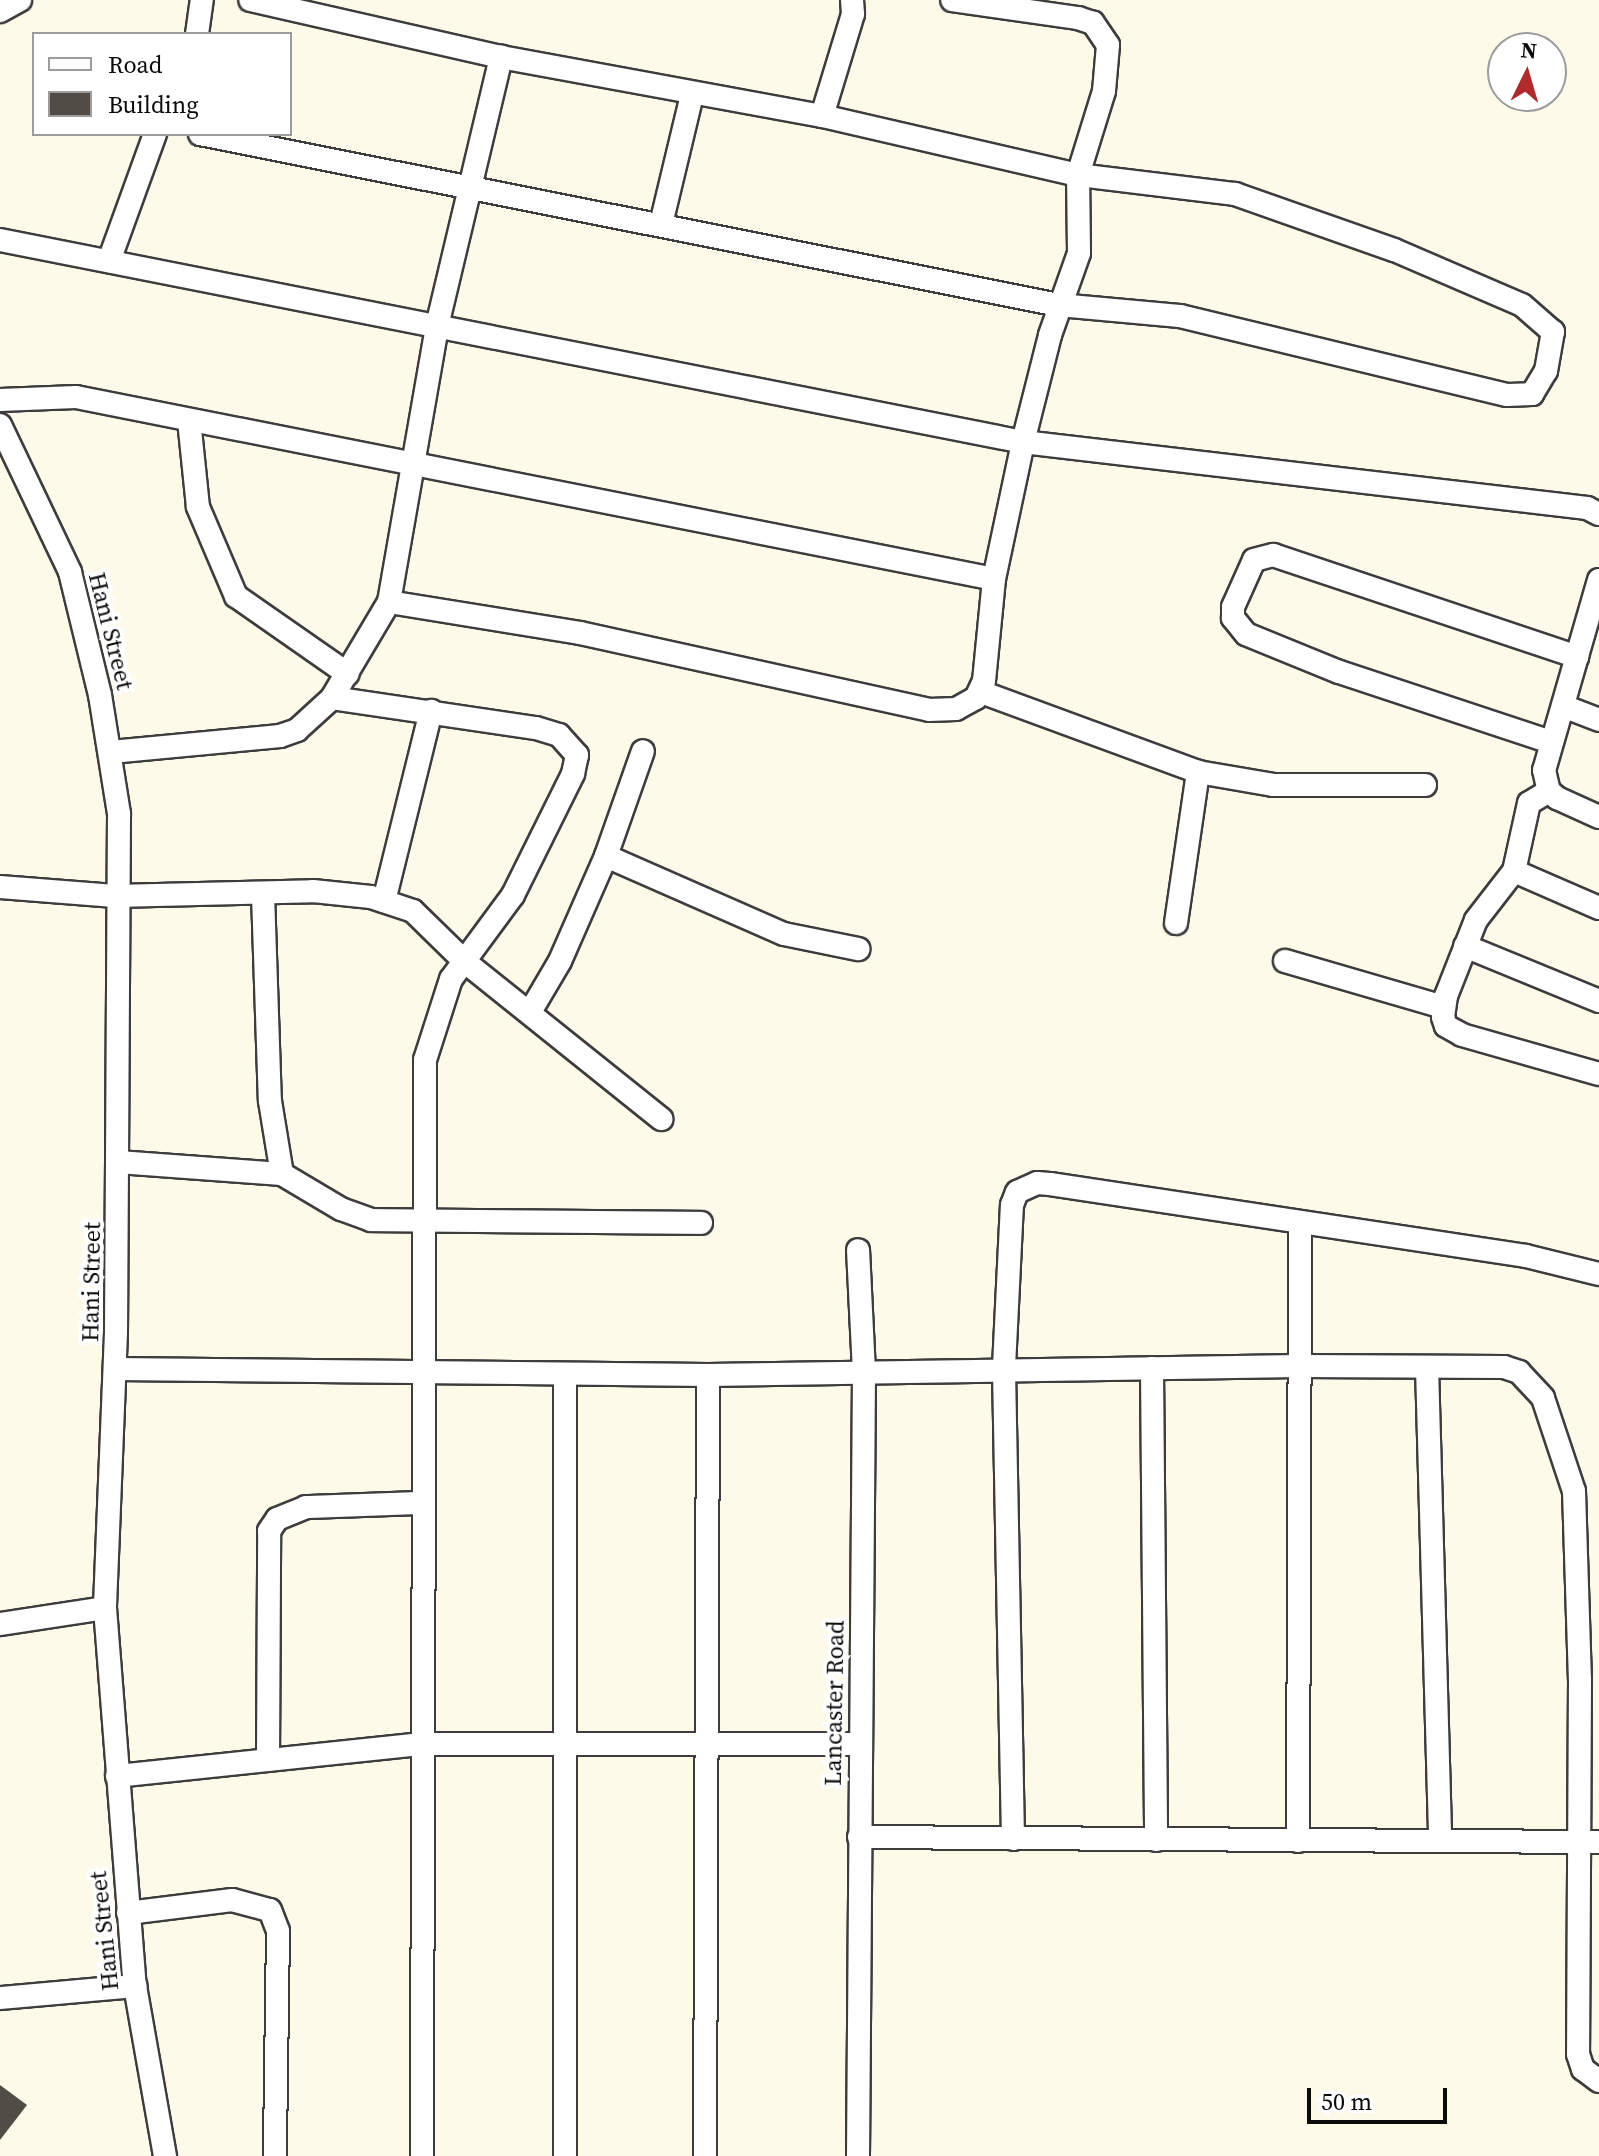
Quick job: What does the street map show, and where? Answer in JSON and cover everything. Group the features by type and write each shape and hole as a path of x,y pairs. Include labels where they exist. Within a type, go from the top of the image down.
{"street":[{"path":"0,11 20,0"},
{"path":"197,32 202,0"},
{"path":"210,136 1059,305 1180,316 1520,397 1540,386 1554,342 1546,321 1522,305 1286,210 1235,194 1078,175 822,116 692,95 501,57 250,0"},
{"path":"389,602 621,641 929,710 967,706 981,692 994,579 1023,442 1059,305 1081,243 1078,175 1104,91 1108,45 1103,32 1078,18 952,0"},
{"path":"822,116 857,5"},
{"path":"111,752 280,736 310,721 332,698 348,674 389,602 437,326 501,57"},
{"path":"661,224 692,95"},
{"path":"109,261 154,136"},
{"path":"0,240 1023,442 1587,508 1599,514"},
{"path":"0,400 76,397 994,579"},
{"path":"189,420 198,507 236,596 348,674"},
{"name":"Hani Street","path":"0,425 70,572 111,752 119,814 115,896 118,1162 115,1369 105,1608 135,1986 165,2156"},
{"path":"1551,742 1339,672 1246,634 1233,618 1233,607 1254,560 1273,555 1577,657"},
{"path":"1599,580 1595,613 1577,657 1544,770 1549,791 1599,817"},
{"path":"981,692 1198,772 1273,785 1425,785"},
{"path":"332,698 431,711 559,735 577,755 573,774 513,895 464,961 442,998 425,1060 426,1222 421,1503 422,2156"},
{"path":"1563,706 1599,720"},
{"path":"384,901 431,711"},
{"path":"530,1012 560,961 606,856 643,751"},
{"path":"1176,923 1198,772"},
{"path":"1549,791 1529,803 1514,871 1488,898 1465,946 1443,1007 1446,1026 1462,1035 1599,1074"},
{"path":"606,856 784,934 858,949"},
{"path":"1514,871 1599,908"},
{"path":"0,887 115,896 324,892 384,901 428,922 464,961 530,1012 630,1100 661,1119"},
{"path":"263,894 270,1101 282,1174"},
{"path":"1465,946 1599,1001"},
{"path":"1285,961 1443,1007"},
{"path":"118,1162 282,1174 357,1216 426,1222 701,1223"},
{"path":"1013,1839 1004,1367 1012,1205 1026,1186 1050,1184 1526,1256 1599,1274"},
{"path":"1298,1841 1300,1222"},
{"name":"Lancaster Road","path":"858,1250 864,1372 858,1744 858,2156"},
{"path":"115,1369 708,1375 1004,1367 1299,1366 1427,1367 1519,1372 1543,1398 1565,1456 1576,1512 1588,1842 1578,2054 1583,2069 1599,2081"},
{"path":"1427,1367 1440,1839"},
{"path":"1152,1368 1156,1840"},
{"path":"565,1375 565,2156"},
{"path":"705,2156 704,1743 708,1375"},
{"path":"268,1760 269,1531 277,1519 306,1507 421,1503"},
{"path":"0,1624 105,1608"},
{"path":"117,1776 423,1744 564,1741 858,1744"},
{"path":"859,1837 1588,1842"},
{"path":"128,1913 232,1900 270,1910 278,1931 275,2156"},
{"path":"0,1998 135,1986"}],"building":[{"path":"0,2085 27,2105 0,2140"}]}
